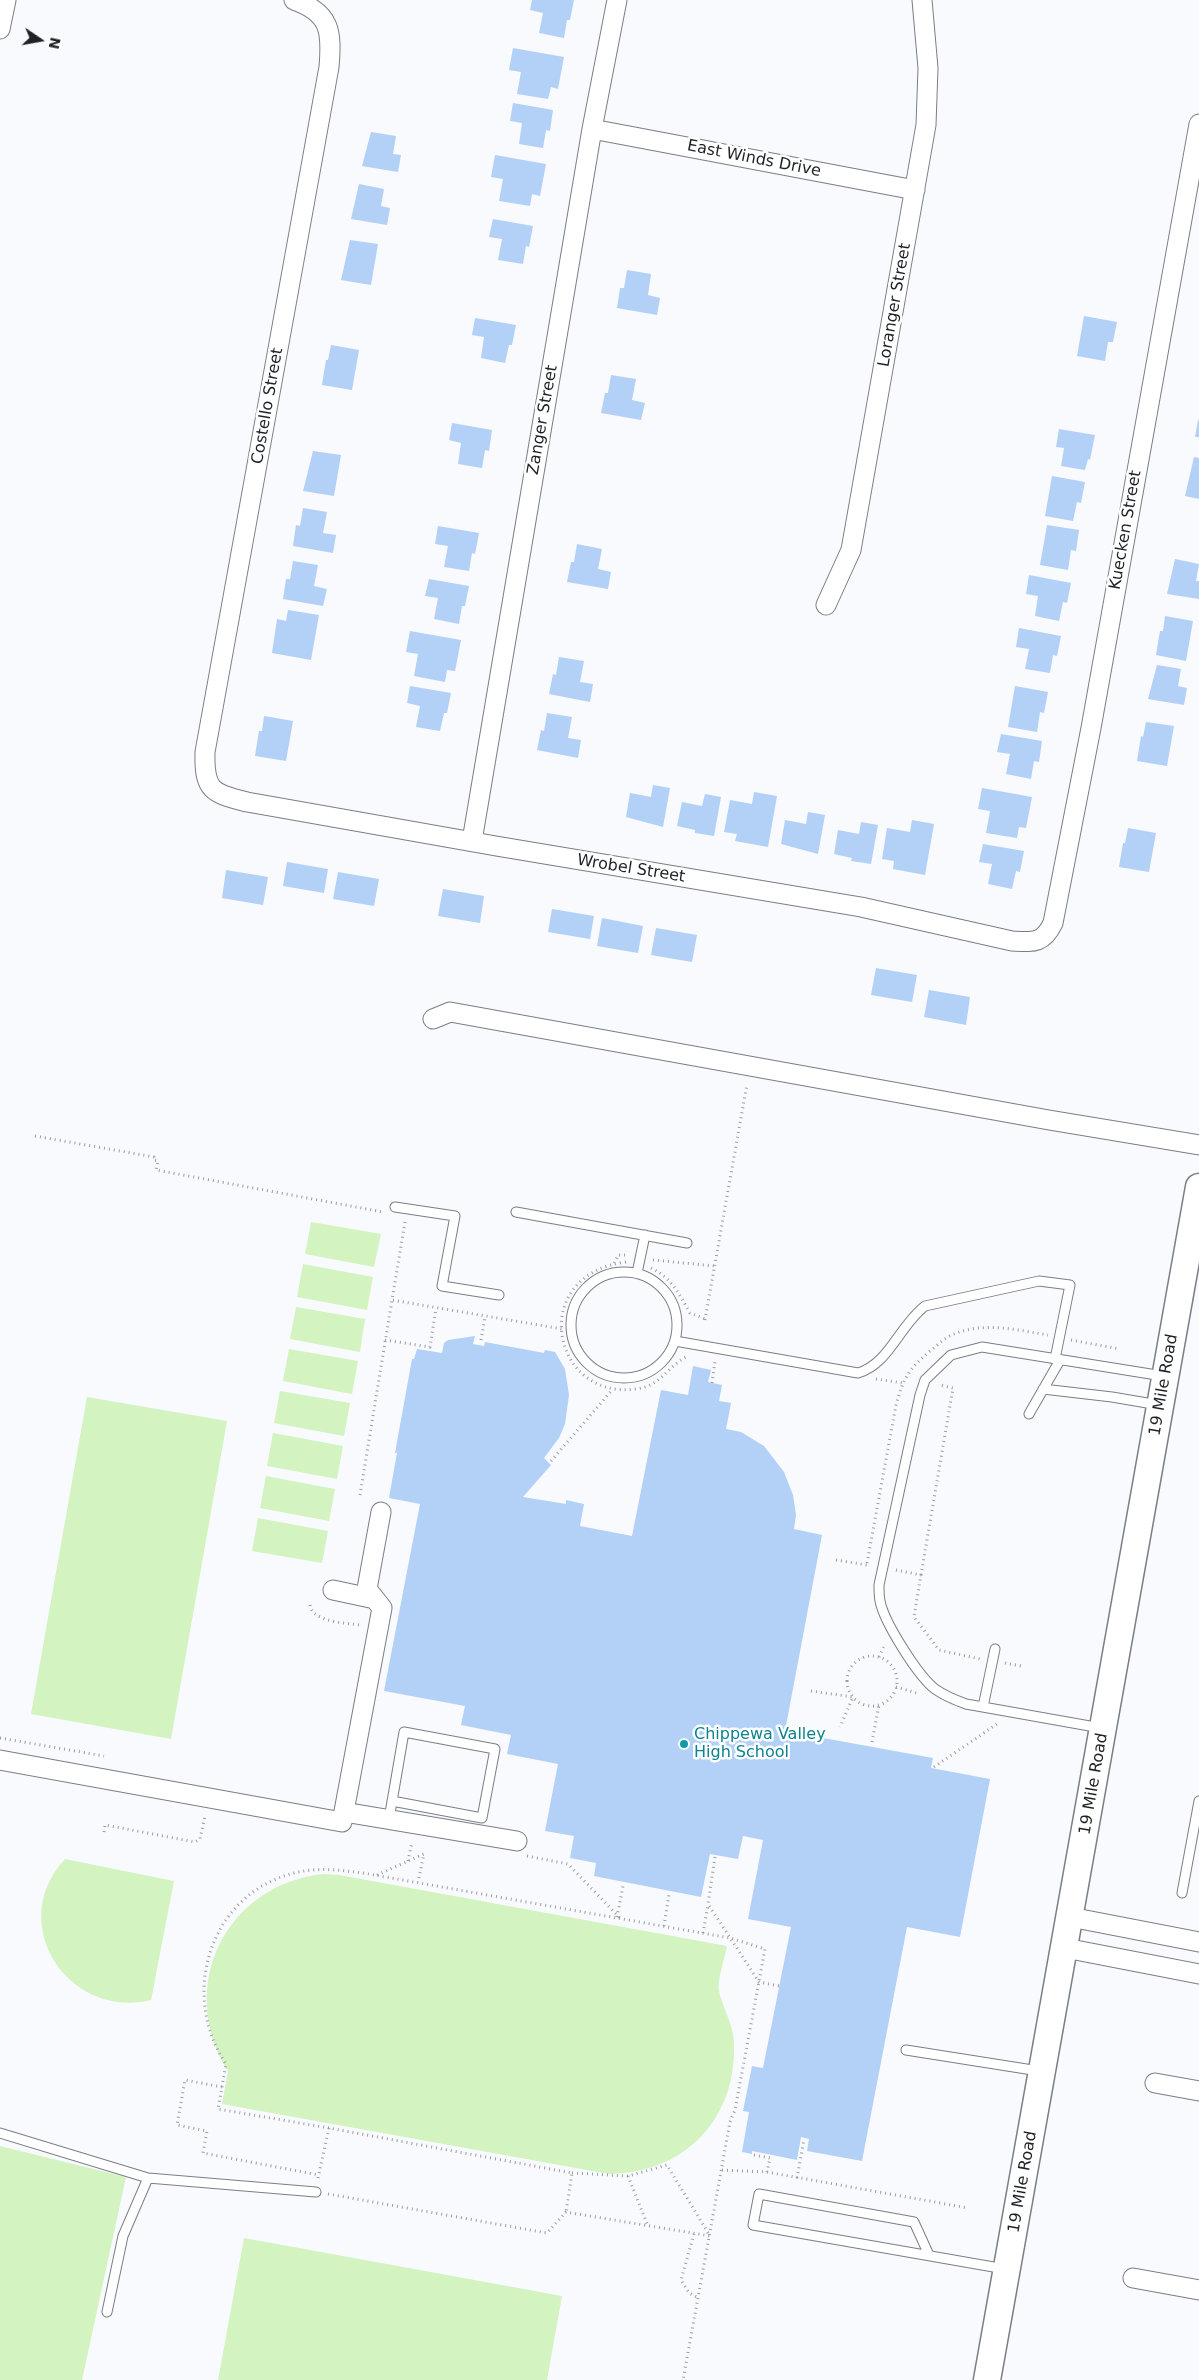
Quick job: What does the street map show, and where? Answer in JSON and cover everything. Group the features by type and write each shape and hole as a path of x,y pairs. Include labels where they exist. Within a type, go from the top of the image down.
{"street":[{"path":"0,29 6,0"},
{"name":"Costello Street","path":"213,790 208,782 205,770 205,752 329,67 330,33 326,21 316,11 294,0"},
{"name":"Zanger Street","path":"472,841 592,130 617,0"},
{"name":"Loranger Street","path":"826,604 851,550 916,190 928,98 928,68 922,0"},
{"name":"Kuecken Street","path":"1048,934 1053,923 1078,796 1199,124"},
{"name":"East Winds Drive","path":"592,130 916,190"},
{"name":"Wrobel Street","path":"213,790 247,802 861,907 1012,941 1036,942 1048,934"},
{"path":"433,1019 450,1012 1049,1120 1199,1145"},
{"name":"19 Mile Road","path":"988,2380 1199,1187"},
{"path":"0,1760 342,1822 382,1608 368,1590 381,1512"},
{"path":"333,1590 375,1599"},
{"path":"344,1812 389,1819 480,1826 518,1841"},
{"path":"1070,1916 1199,1942"},
{"path":"1065,1948 1199,1974"},
{"path":"1154,2083 1199,2091"},
{"path":"1133,2278 1199,2290"}],"lane":[{"path":"395,1207 455,1216 442,1286 499,1295"},
{"path":"516,1212 687,1243"},
{"path":"638,1273 645,1235"},
{"path":"621,1272 638,1273 653,1280 666,1292 674,1307 677,1324 675,1341 668,1356 656,1368 642,1376 625,1379 609,1377 594,1370 582,1358 573,1344 570,1328 572,1311 579,1296 590,1284 605,1275 621,1272"},
{"path":"675,1341 858,1373 871,1369 882,1359 912,1316 925,1306 1039,1281 1070,1286 1057,1360 1029,1414"},
{"path":"1103,1729 1056,1718 983,1707 950,1698 933,1688 919,1671 886,1620 880,1600 879,1585 920,1395 925,1380 951,1355 966,1350 996,1348 1057,1360 1166,1376"},
{"path":"1043,1389 1112,1396 1160,1405"},
{"path":"983,1707 995,1649"},
{"path":"389,1819 392,1801 404,1732 495,1749 480,1826 392,1801"},
{"path":"1182,1892 1199,1801"},
{"path":"906,2050 1042,2072"},
{"path":"0,2133 148,2178 316,2192"},
{"path":"107,2312 123,2236 148,2178"},
{"path":"929,2255 914,2222 759,2194 752,2224 1007,2269"}],"path":[{"path":"705,1320 748,1079"},
{"path":"35,1136 154,1156 154,1160 158,1161 156,1170 386,1212"},
{"path":"614,1263 618,1255 625,1255"},
{"path":"650,1260 715,1266"},
{"path":"655,1270 656,1260"},
{"path":"360,1495 392,1300"},
{"path":"385,1340 430,1347 436,1308"},
{"path":"481,1340 485,1317"},
{"path":"561,1321 562,1341 570,1359 582,1374 598,1384 613,1389 636,1389 651,1385 664,1377 679,1360 693,1356"},
{"path":"866,1572 896,1406 901,1386 911,1368 951,1335 973,1329 993,1327 1060,1337 1120,1349"},
{"path":"937,1385 953,1388 914,1617 939,1650 1021,1666"},
{"path":"551,1461 613,1389"},
{"path":"836,1560 867,1565"},
{"path":"896,1570 921,1574"},
{"path":"310,1605 316,1617 378,1629"},
{"path":"879,1657 887,1645 880,1636"},
{"path":"879,1657 891,1665 896,1679 896,1687 888,1701 879,1705 864,1705 853,1697 848,1688 847,1680 852,1666 864,1658 879,1657"},
{"path":"915,1686 926,1698"},
{"path":"896,1687 921,1694"},
{"path":"810,1691 853,1697"},
{"path":"840,1727 853,1697"},
{"path":"872,1742 879,1705"},
{"path":"989,1722 1006,1725"},
{"path":"934,1767 997,1723"},
{"path":"0,1738 104,1756"},
{"path":"104,1832 106,1825 195,1842 200,1839 209,1798"},
{"path":"518,1841 515,1854 568,1864 618,1917"},
{"path":"376,1875 424,1854 418,1882"},
{"path":"703,1933 715,1857"},
{"path":"683,2380 765,1949 730,1938 618,1917 376,1875 329,1869 294,1873 278,1878 249,1897 223,1925 205,1968 202,1990 209,2032 215,2048 226,2064 218,2109 572,2173 628,2176 667,2165 710,2236"},
{"path":"618,1917 623,1886"},
{"path":"664,1926 669,1894"},
{"path":"708,1904 759,1982 779,1986"},
{"path":"222,2086 186,2080 177,2125 207,2131 203,2153 319,2175"},
{"path":"329,2128 316,2192 546,2233 566,2212 572,2173"},
{"path":"798,2178 804,2139"},
{"path":"754,2154 770,2158 767,2172"},
{"path":"722,2170 767,2172 968,2208"},
{"path":"628,2176 648,2226"},
{"path":"566,2212 710,2236"},
{"path":"694,2233 681,2280 689,2293 699,2298"}],"green space":[{"path":"311,1222 381,1234 374,1267 305,1254"},
{"path":"303,1264 373,1277 367,1310 297,1297"},
{"path":"296,1307 365,1319 360,1352 290,1339"},
{"path":"289,1349 358,1361 352,1394 283,1381"},
{"path":"280,1391 350,1403 344,1436 274,1423"},
{"path":"87,1397 227,1421 171,1739 31,1714"},
{"path":"273,1433 343,1446 337,1479 267,1466"},
{"path":"266,1476 335,1489 329,1521 260,1508"},
{"path":"258,1518 328,1531 322,1563 252,1551"},
{"path":"65,1859 174,1881 151,2000 121,2002 94,1995 71,1981 54,1961 44,1937 41,1911 48,1884"},
{"path":"322,1874 339,1875 727,1946 720,1975 719,1991 733,2035 733,2070 726,2095 716,2117 701,2137 683,2152 661,2164 636,2171 609,2174 222,2104 228,2071 213,2039 207,2007 209,1975 219,1946 235,1920 259,1898 288,1883"},
{"path":"0,2146 126,2177 82,2380 0,2380"},
{"path":"244,2238 562,2296 547,2380 218,2380"}],"building":[{"path":"532,0 574,0 570,20 567,20 564,38 539,33 543,13 530,10"},
{"path":"513,48 564,57 558,89 551,87 548,99 517,94 521,72 509,70"},
{"path":"513,103 553,110 550,131 546,130 543,148 519,144 522,123 510,121"},
{"path":"371,132 396,136 393,154 401,155 398,172 362,166"},
{"path":"495,155 546,164 540,196 532,194 530,206 499,201 503,179 491,177"},
{"path":"359,184 384,189 381,206 390,208 387,225 351,219"},
{"path":"493,219 533,226 529,247 526,246 523,264 498,260 502,239 489,237"},
{"path":"350,240 378,244 371,285 341,280"},
{"path":"627,270 651,274 648,295 660,298 657,315 617,308 620,288 624,288"},
{"path":"1084,316 1117,322 1113,342 1108,342 1105,361 1077,356"},
{"path":"475,318 516,325 512,345 509,345 505,363 481,358 484,337 472,335"},
{"path":"331,345 359,350 352,390 322,385 326,360 328,360"},
{"path":"611,375 636,379 632,400 645,403 641,420 601,413 605,393 608,393"},
{"path":"1198,420 1199,437 1195,437"},
{"path":"452,423 492,430 489,451 485,450 482,468 458,464 461,443 449,440"},
{"path":"1059,429 1095,435 1090,460 1088,459 1085,470 1061,466 1064,448 1056,447"},
{"path":"313,451 341,455 334,496 303,491"},
{"path":"1194,457 1199,458 1199,499 1185,496"},
{"path":"1052,476 1085,482 1081,503 1077,502 1073,521 1045,516"},
{"path":"303,508 327,512 323,533 336,535 333,553 293,546 296,525 300,526"},
{"path":"1047,525 1079,530 1076,551 1071,550 1068,570 1040,565"},
{"path":"438,526 479,533 475,554 472,553 469,571 444,567 448,546 435,544"},
{"path":"577,544 602,549 598,569 611,572 608,589 567,582 571,562 574,562"},
{"path":"1175,559 1199,564 1196,581 1199,581 1199,599 1167,594"},
{"path":"293,561 318,565 314,586 327,589 323,606 283,599 286,579 290,579"},
{"path":"1029,575 1071,583 1067,603 1063,602 1059,621 1035,616 1038,596 1026,594"},
{"path":"429,579 469,586 465,606 462,606 459,624 434,619 438,598 425,596"},
{"path":"288,610 319,615 311,660 272,653 277,619 286,621"},
{"path":"1165,616 1193,621 1186,661 1156,655"},
{"path":"1019,628 1061,636 1057,656 1053,655 1050,673 1025,669 1029,649 1016,647"},
{"path":"410,631 461,640 455,671 447,670 445,682 414,676 418,654 406,652"},
{"path":"559,657 584,661 580,682 593,684 590,702 549,694 553,674 556,675"},
{"path":"1157,665 1181,669 1178,686 1187,688 1184,705 1148,699"},
{"path":"410,686 451,693 447,713 444,713 440,731 416,727 420,706 407,703"},
{"path":"1015,686 1048,692 1044,713 1040,712 1037,732 1008,727"},
{"path":"547,713 572,717 568,738 581,740 578,758 537,750 541,730 544,731"},
{"path":"264,716 293,721 286,761 255,756 259,731 262,731"},
{"path":"1146,722 1174,726 1167,766 1137,761 1141,736 1143,737"},
{"path":"1001,734 1042,741 1039,762 1034,761 1031,779 1006,774 1010,754 997,752"},
{"path":"653,785 670,788 663,827 626,817 630,793 651,797"},
{"path":"982,788 1032,797 1026,828 1019,827 1017,838 986,833 990,811 978,809"},
{"path":"754,792 777,796 768,847 735,841 737,834 724,832 730,800 752,804"},
{"path":"705,794 721,797 714,836 695,833 695,830 677,826 682,802 702,806"},
{"path":"808,812 825,815 818,854 781,844 785,820 806,824"},
{"path":"912,820 934,824 925,875 893,869 894,861 882,859 887,828 910,832"},
{"path":"861,822 878,825 871,864 851,861 852,858 834,854 838,830 859,834"},
{"path":"1128,828 1156,833 1149,872 1119,867"},
{"path":"983,844 1024,851 1020,872 1016,871 1012,889 988,884 992,864 979,862"},
{"path":"287,862 328,869 324,893 283,886"},
{"path":"226,870 268,877 263,905 222,898"},
{"path":"338,872 379,879 374,906 333,899"},
{"path":"443,889 484,896 480,923 438,916"},
{"path":"552,909 594,916 590,939 548,932"},
{"path":"602,918 643,926 638,953 597,946"},
{"path":"656,928 697,935 692,962 651,955"},
{"path":"876,968 917,975 912,1002 871,995"},
{"path":"929,990 970,997 966,1025 924,1017"},
{"name":"Chippewa Valley High School","path":"475,1336 473,1344 484,1346 485,1342 544,1353 545,1350 555,1352 565,1369 569,1395 565,1424 559,1438 544,1458 551,1465 523,1497 566,1504 566,1500 584,1504 580,1526 632,1536 661,1390 688,1395 693,1366 711,1370 708,1382 722,1385 719,1401 731,1403 726,1429 741,1432 764,1446 784,1472 793,1495 796,1515 794,1529 822,1535 785,1731 933,1758 931,1768 990,1779 960,1937 907,1927 862,2161 807,2151 809,2139 801,2137 797,2160 752,2151 752,2154 742,2152 749,2112 743,2111 752,2066 763,2068 791,1927 748,1919 763,1840 743,1836 738,1859 710,1854 701,1897 594,1876 596,1863 570,1858 574,1836 545,1831 558,1764 507,1754 511,1735 461,1725 465,1706 384,1691 420,1504 389,1498 412,1359 414,1359 417,1349 442,1353 444,1343 448,1340"}],"place":[{"name":"Chippewa Valley High School","path":"684,1744"}]}
